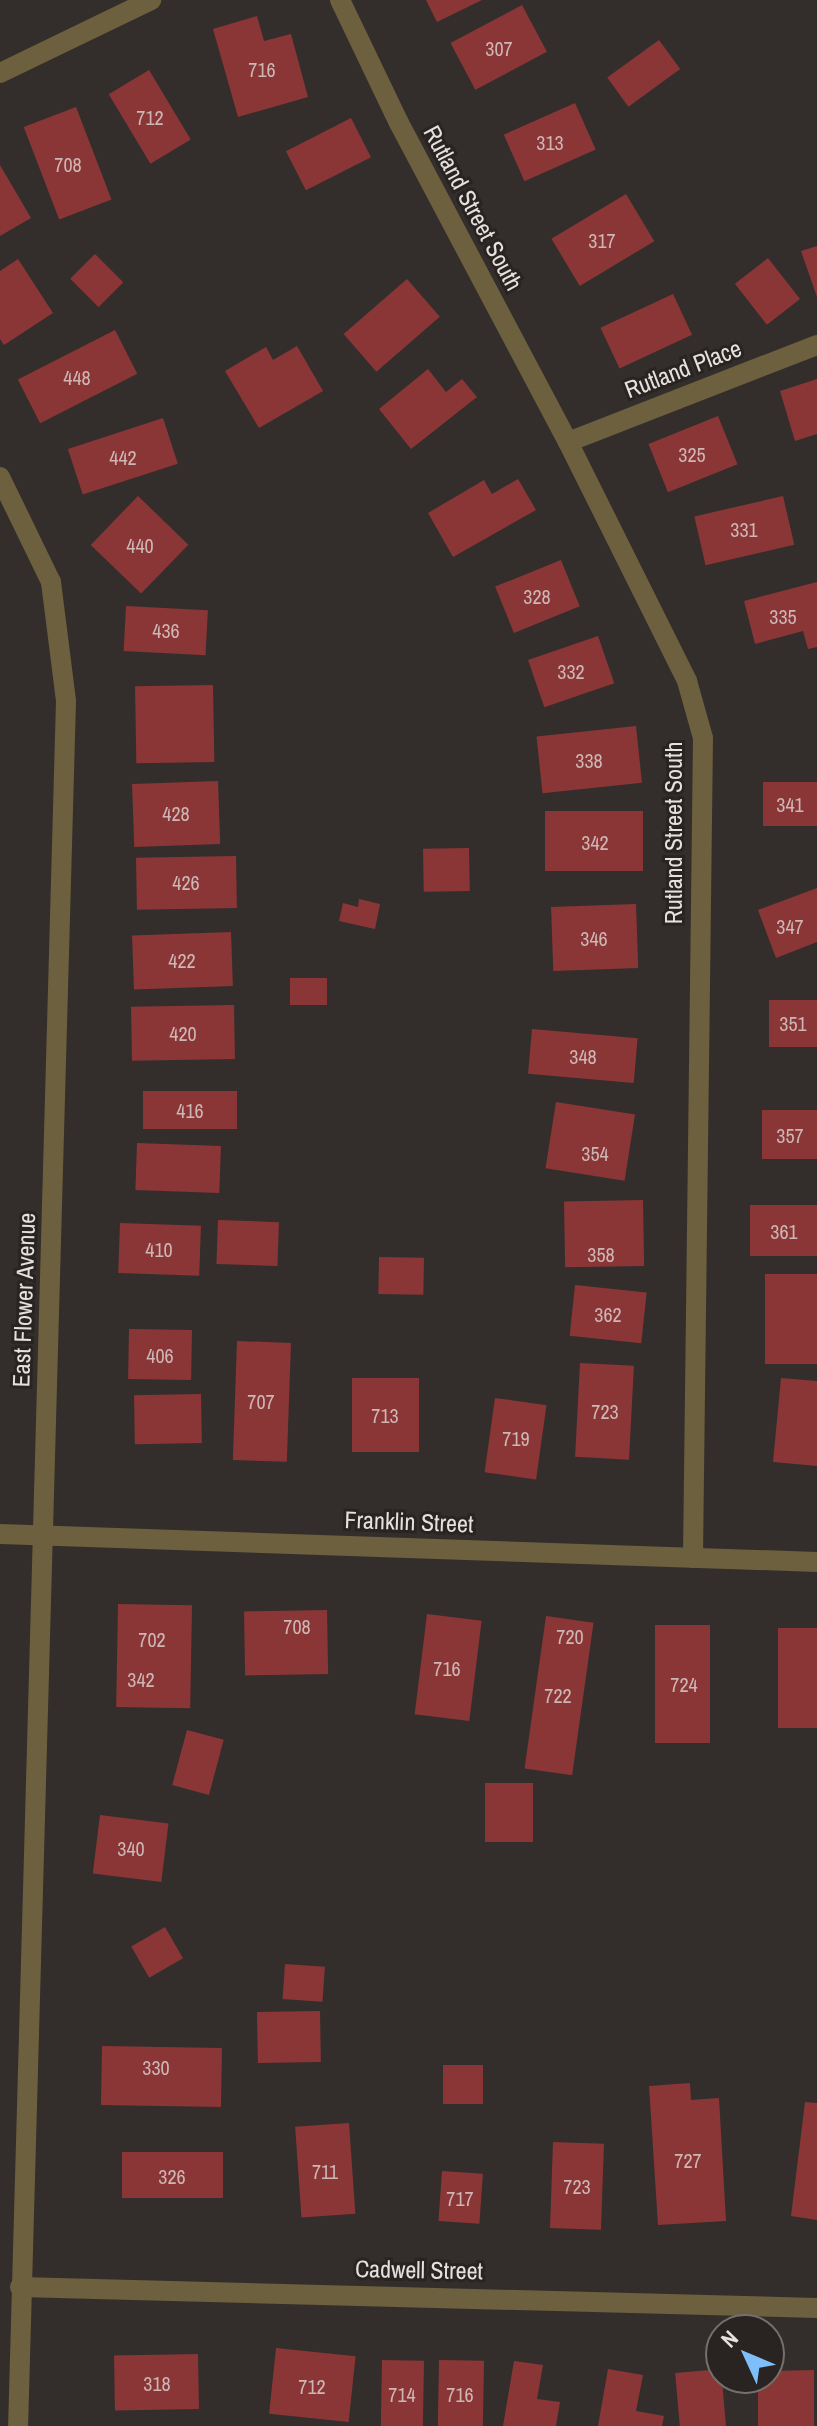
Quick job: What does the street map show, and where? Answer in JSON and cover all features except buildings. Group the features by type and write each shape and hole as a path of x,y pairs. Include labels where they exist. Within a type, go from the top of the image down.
{"street":[{"path":"0,73 151,0"},
{"name":"Rutland Street South","path":"340,0 399,123 568,442 687,681 703,738 693,1558"},
{"name":"Rutland Place","path":"568,442 817,345"},
{"name":"East Flower Avenue","path":"0,477 51,582 66,701 18,2426"},
{"name":"Franklin Street","path":"0,1534 817,1562"},
{"name":"Cadwell Street","path":"20,2287 817,2308"}]}
